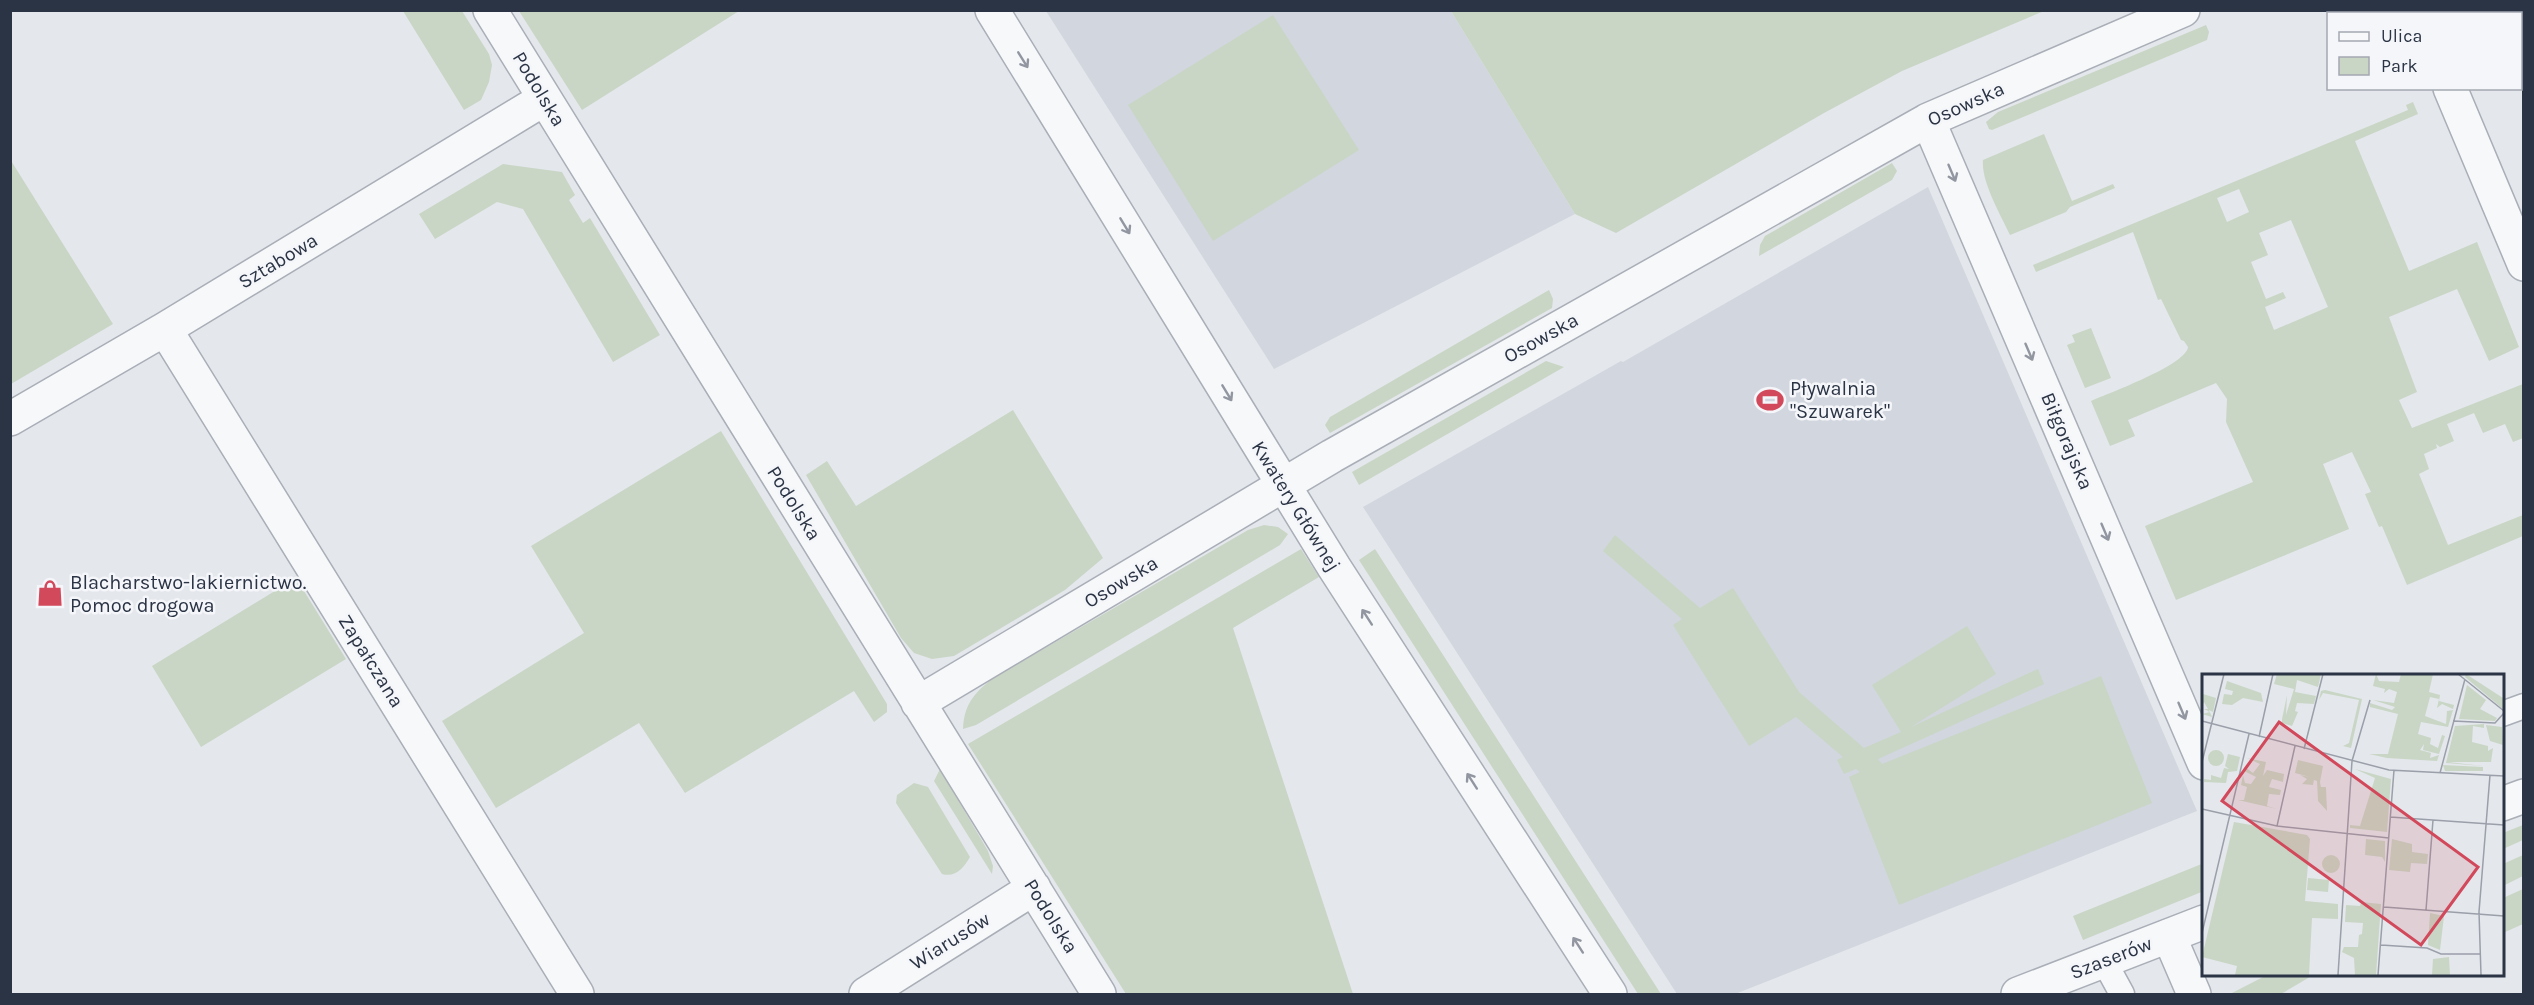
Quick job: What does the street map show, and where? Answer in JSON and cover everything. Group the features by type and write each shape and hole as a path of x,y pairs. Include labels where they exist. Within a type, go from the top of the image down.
{"street":[{"name":"Podolska","path":"490,10 1099,994"},
{"name":"Kwatery Głównej","path":"992,10 1341,577 1610,994"},
{"name":"Osowska","path":"918,703 1353,444 1928,120 2183,10"},
{"path":"2451,90 2523,264"},
{"name":"Sztabowa","path":"10,419 165,329 544,99"},
{"name":"Biłgorajska","path":"1928,120 2202,759"},
{"name":"Zapałczana","path":"165,329 577,994"},
{"path":"2504,803 2523,796"},
{"name":"Wiarusów","path":"866,994 1034,888"},
{"name":"Szaserów","path":"2018,994 2202,923"},
{"path":"2169,936 2194,994"}],"lane":[{"path":"2504,713 2523,706"},
{"path":"2104,961 2122,994"}],"shaded area":[{"path":"1046,11 1451,11 1575,214 1274,369"},
{"path":"1928,187 2197,811 1735,994 1677,994 1363,507 1621,361 1623,362"}],"green space":[{"path":"2340,10 2382,12 2335,12"},
{"path":"403,11 462,11 489,54 492,65 489,82 481,100 464,110"},
{"path":"519,11 739,11 582,110"},
{"path":"1451,11 2044,11 1902,71 1824,113 1616,233 1575,214"},
{"path":"1273,15 1359,150 1213,241 1128,105"},
{"path":"2206,25 2209,32 2207,40 1992,130 1989,129 1986,122 1998,112"},
{"path":"2413,102 2418,114 2355,141 2409,271 2477,242 2519,347 2489,361 2457,289 2389,317 2417,392 2399,400 2412,428 2523,384 2523,438 2513,442 2505,424 2483,433 2474,413 2447,424 2454,441 2440,447 2436,444 2437,448 2424,454 2429,469 2419,474 2448,545 2523,515 2523,536 2407,585 2382,526 2379,527 2365,494 2371,492 2352,452 2323,464 2349,529 2176,600 2145,526 2253,482 2226,422 2227,399 2216,383 2128,420 2135,436 2110,446 2091,401 2161,370 2175,362 2188,347 2181,340 2161,299 2158,300 2133,232 2036,272 2033,265 2408,110 2406,105","holes":["2239,189 2249,212 2227,222 2217,198","2291,220 2328,307 2274,330 2265,307 2286,298 2283,292 2266,299 2251,262 2268,255 2259,233"]},
{"path":"2044,134 2072,201 2113,184 2115,188 2070,207 2066,212 2010,235 1988,188 1983,160"},
{"path":"10,159 113,324 11,384 10,384"},
{"path":"1892,163 1897,171 1892,180 1759,256 1760,245 1765,236"},
{"path":"503,164 562,172 575,195 569,200 583,223 590,218 660,335 613,362 523,209 497,202 435,239 419,214"},
{"path":"1549,290 1553,299 1552,308 1330,433 1325,425 1330,417"},
{"path":"2091,328 2111,378 2085,388 2067,345 2075,342 2072,335"},
{"path":"1546,361 1564,367 1359,485 1352,472"},
{"path":"1013,410 1103,558 1065,590 954,656 932,659 914,653 901,638 806,475 827,461 856,506"},
{"path":"721,431 887,704 887,712 874,722 854,691 685,793 639,723 496,808 442,721 584,633 531,546"},
{"path":"1264,525 1278,527 1288,534 1280,545 976,725 963,729 965,713 971,700 992,679 1248,530"},
{"path":"1615,535 1700,608 1733,588 1799,692 1864,748 1901,732 1872,685 1967,626 1996,674 1911,727 2038,669 2044,684 1878,759 1882,764 2101,676 2152,803 1899,905 1849,777 1860,772 1856,769 1844,774 1837,760 1843,757 1796,717 1749,746 1673,625 1682,619 1603,551"},
{"path":"1301,549 1319,577 1233,628 1353,994 1126,994 968,744"},
{"path":"1375,549 1661,994 1638,994 1359,560"},
{"path":"296,578 346,659 201,747 152,666"},
{"path":"940,769 988,851 993,866 992,874 934,781"},
{"path":"914,783 928,787 970,857 955,873 942,874 896,803 897,795"},
{"path":"2523,825 2523,840 2504,849 2504,833"},
{"path":"2523,855 2523,876 2504,886 2504,864"},
{"path":"2202,864 2202,892 2083,940 2073,916"},
{"path":"2523,889 2523,924 2504,933 2504,898"},
{"path":"2267,975 2313,975 2281,994 2230,994"}],"place":[{"name":"Pływalnia \"Szuwarek\"","path":"1770,400"},
{"name":"Blacharstwo-lakiernictwo. Pomoc drogowa","path":"50,593"}]}
